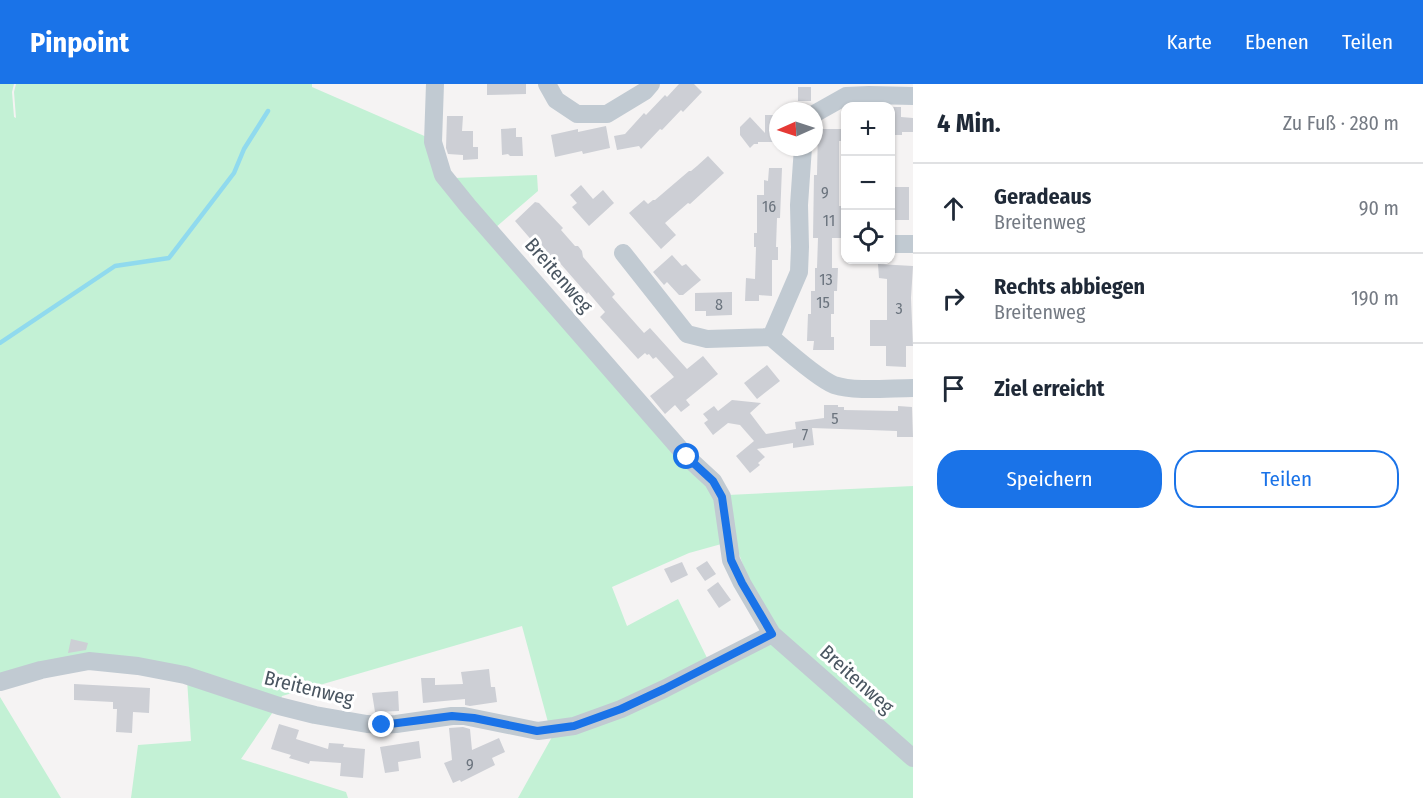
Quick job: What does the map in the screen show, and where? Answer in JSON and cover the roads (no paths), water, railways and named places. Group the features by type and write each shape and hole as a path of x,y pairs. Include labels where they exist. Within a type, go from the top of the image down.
{"street":[{"name":"Breitenweg","path":"435,84 433,142 443,175 687,457 713,481 722,497 731,560 772,634 913,758"},
{"path":"552,92 577,114 607,114 645,91 651,84"},
{"path":"823,109 846,96 913,96"},
{"path":"771,337 799,272 802,156"},
{"path":"895,244 913,244"},
{"path":"623,253 687,334 707,339 771,337 819,376 833,384 851,388 913,388"},
{"name":"Breitenweg","path":"0,682 41,670 89,661 138,666 185,675 279,706 367,724 396,724 464,716 537,731 574,726 621,709 772,634"}],"waterway":[{"path":"0,343 115,266 169,258 234,173 244,149 268,111"}]}
